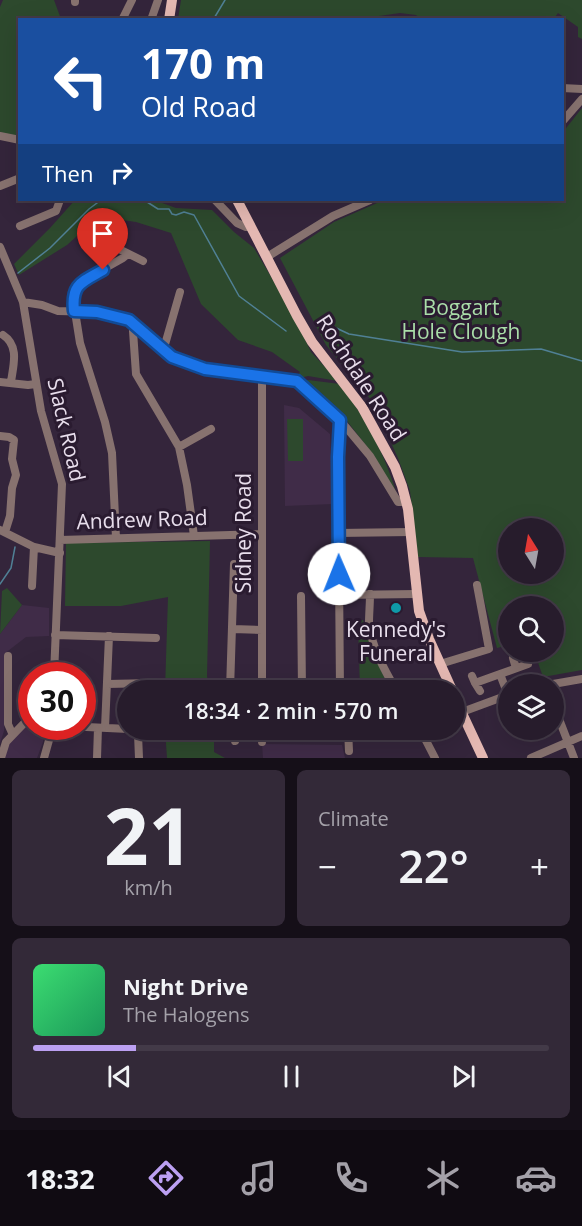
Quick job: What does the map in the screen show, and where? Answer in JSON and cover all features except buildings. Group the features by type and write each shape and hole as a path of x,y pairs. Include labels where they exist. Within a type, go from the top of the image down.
{"main road":[{"path":"169,18 172,0"},
{"name":"Rochdale Road","path":"238,201 312,342 353,394 395,467 406,502 417,594 424,627 447,680"},
{"path":"465,719 483,758"}],"street":[{"path":"123,18 132,0"},
{"path":"152,18 158,0"},
{"path":"564,88 582,89"},
{"path":"564,120 582,99"},
{"path":"0,136 18,140"},
{"path":"0,186 18,179"},
{"path":"20,226 56,211 60,201"},
{"path":"216,201 237,223 246,227 250,226"},
{"path":"267,257 333,216 368,201"},
{"name":"Slack Road","path":"0,247 4,267 23,302 41,411 62,484 55,662"},
{"path":"116,538 112,453 105,422 80,343 74,311 74,294 79,285 123,258 123,251 142,261"},
{"path":"164,348 180,292"},
{"path":"23,302 42,305 58,312 103,313 123,318 135,323 172,357 205,369 297,381 340,420 370,456 398,502 406,502"},
{"path":"135,323 133,331 136,374 179,447 194,536"},
{"path":"3,335 11,342 15,358 11,382"},
{"name":"Sidney Road","path":"262,376 262,680"},
{"path":"0,382 28,386 36,384"},
{"path":"340,420 338,457 340,680"},
{"path":"179,447 211,429"},
{"path":"0,436 18,438 12,459 16,475 12,488 10,516 3,531 34,547 60,553"},
{"path":"338,534 411,532"},
{"name":"Andrew Road","path":"60,540 261,534"},
{"path":"32,586 34,547"},
{"path":"230,680 234,564"},
{"path":"440,664 489,649 477,585"},
{"path":"370,594 369,626 375,647 390,680"},
{"path":"339,595 417,594"},
{"path":"301,596 302,680"},
{"path":"233,629 262,630"},
{"path":"56,635 156,638"},
{"path":"97,758 107,684 109,636"},
{"path":"9,656 8,724 12,733"},
{"path":"514,662 516,668"},
{"path":"500,674 528,664"},
{"path":"480,691 474,679 498,674"},
{"path":"564,682 582,679"},
{"path":"107,684 117,684"},
{"path":"465,711 498,699"},
{"path":"1,758 6,741 18,728"},
{"path":"96,728 117,729"},
{"path":"564,732 574,758"},
{"path":"531,758 582,736"},
{"path":"44,758 50,740"},
{"path":"138,740 139,758"},
{"path":"348,740 349,752"},
{"path":"426,740 435,758"}],"shaded area":[{"path":"284,405 299,408 330,434 333,504 285,506"},
{"path":"22,605 49,608 49,636 26,637 4,654 4,731 0,743 0,634"},
{"path":"18,734 18,740 43,740 37,758 5,758 8,744"},
{"path":"262,744 342,745 345,758 263,758"}],"green space":[{"path":"3,0 54,0 61,18 18,18 18,138 0,132 0,7"},
{"path":"181,0 582,0 582,39 578,37 578,27 558,13 554,18 420,18 416,15 400,13 365,18 178,18"},
{"name":"Boggart Hole Clough","path":"582,108 582,670 542,674 538,662 564,662 564,596 498,596 497,648 473,558 418,557 410,491 372,401 326,345 280,258 334,222 382,201 564,201 564,131"},
{"path":"74,201 157,201 176,208 212,210 254,248 293,314 311,352 338,381 308,376 296,379 300,372 272,352 238,340 201,304 171,233 136,222 109,218 87,227 67,245 19,275 14,264"},
{"path":"308,380 340,384 373,436 396,492 372,453 347,421 300,382"},
{"path":"287,419 303,419 303,461 288,461"},
{"path":"210,541 208,680 165,680 168,597 121,606 65,606 66,543"},
{"path":"7,588 22,605 0,634 2,591"},
{"path":"363,620 371,648 385,680 360,680 358,621"},
{"path":"166,740 214,740 214,752 225,758 167,758"}],"waterway":[{"path":"214,18 225,0"},
{"path":"18,273 50,248 100,201"},
{"path":"146,201 158,209 169,209 172,214 184,212 194,215 239,296 286,331"},
{"path":"322,325 334,327 349,334 462,352 541,349 582,361"},
{"path":"0,584 11,568 15,547"}],"place":[{"name":"Kennedy's Funeral","path":"396,608"}],"route":[{"path":"103,270 79,285 73,299 74,311 97,312 129,320 181,362 205,369 297,381 340,420 339,574"}]}
